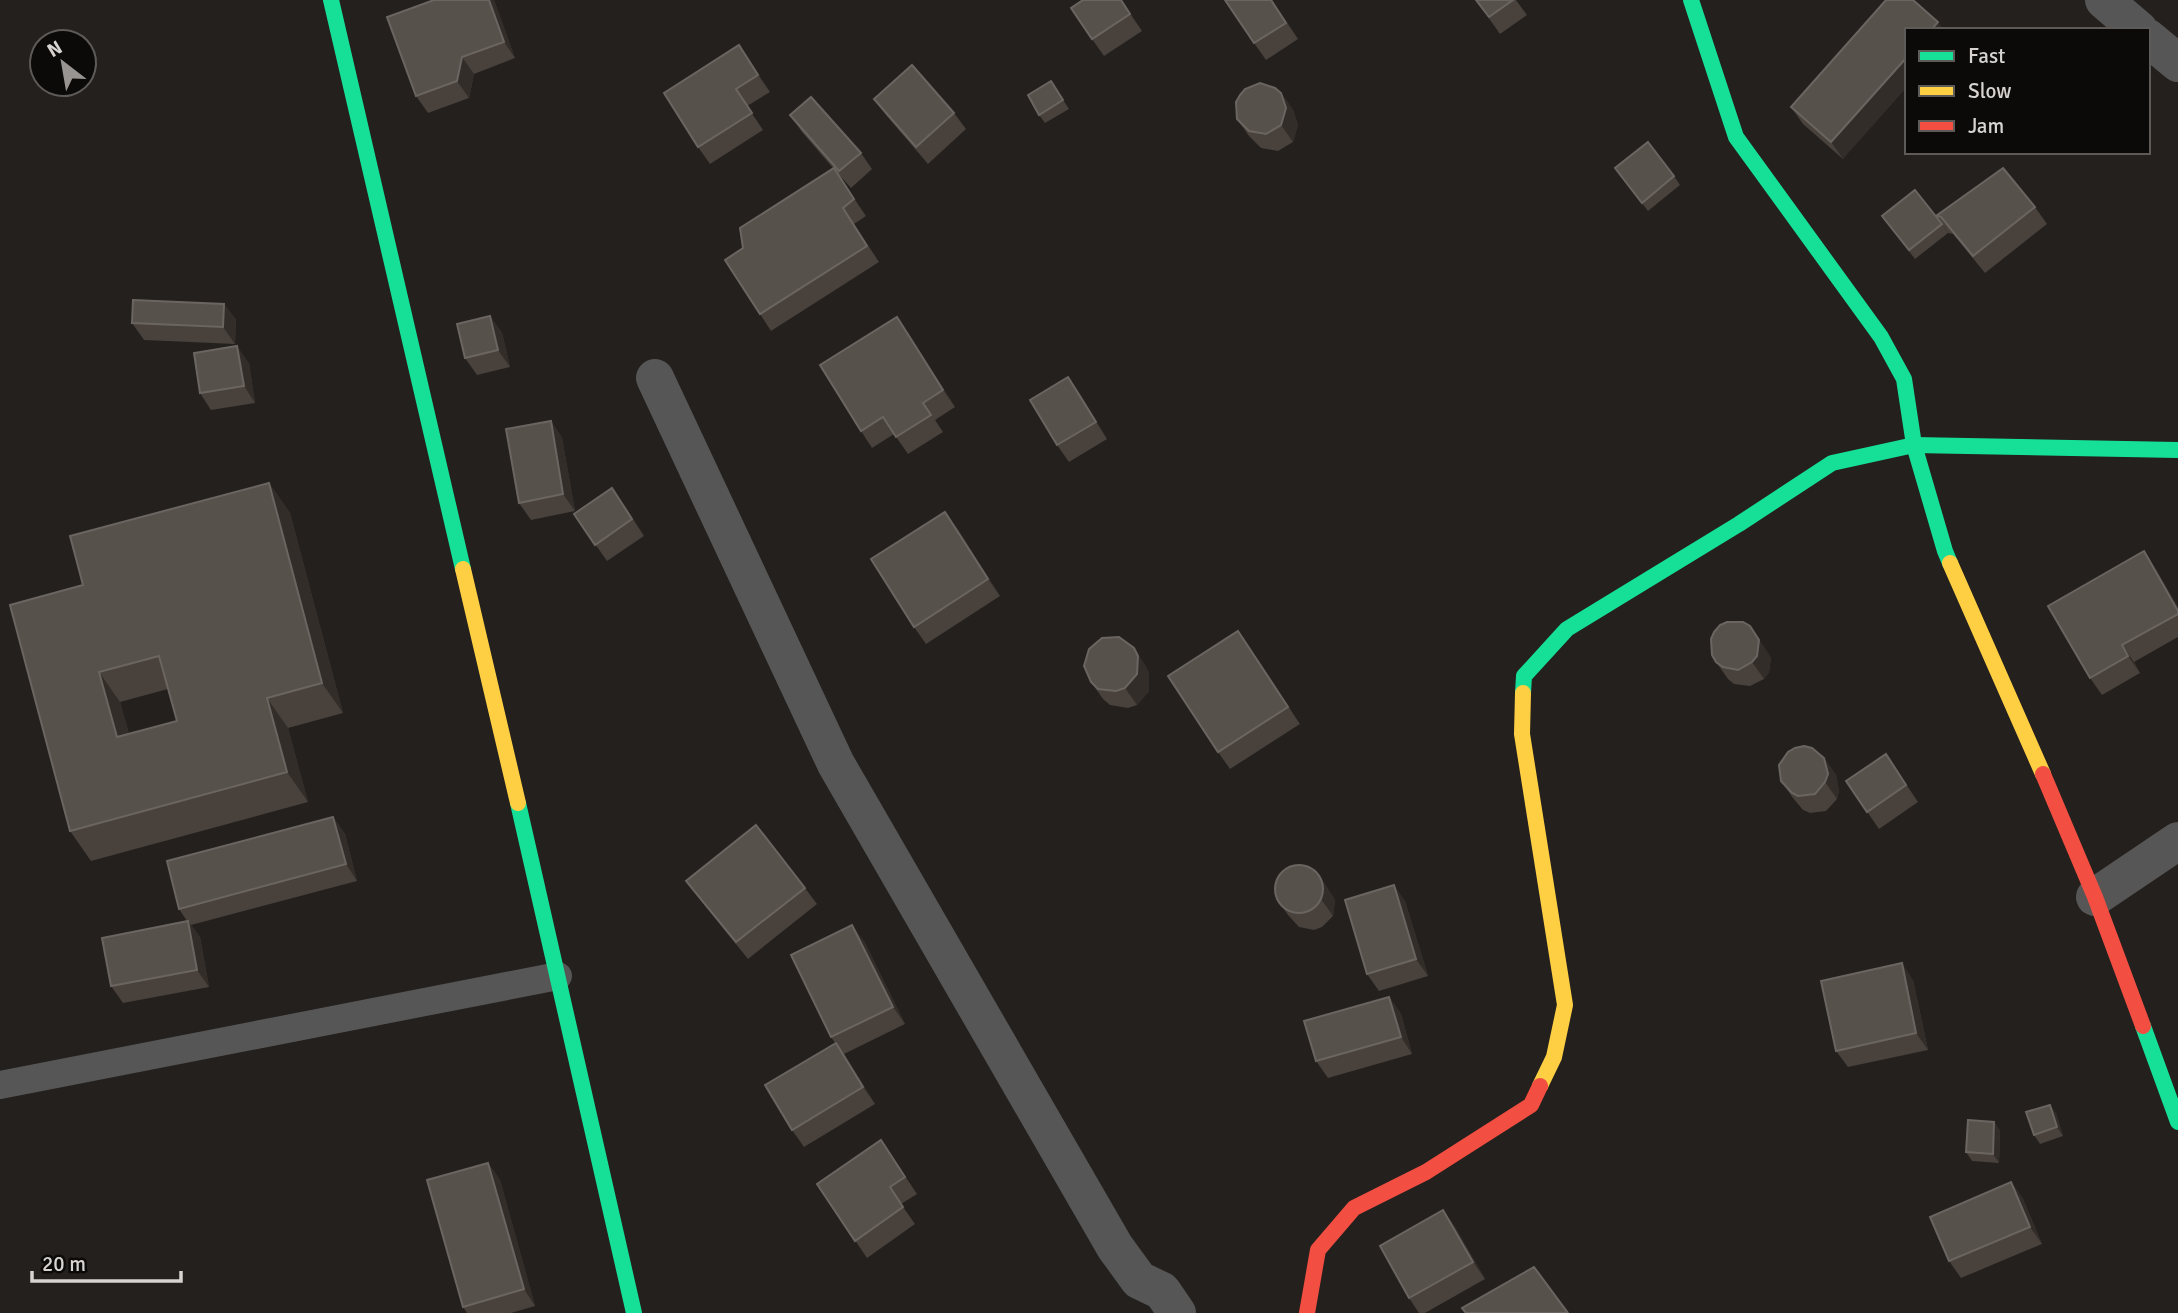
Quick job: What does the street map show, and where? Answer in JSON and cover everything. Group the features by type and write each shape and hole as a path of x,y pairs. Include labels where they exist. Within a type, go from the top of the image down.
{"street":[{"path":"331,0 634,1313"},
{"path":"1691,0 1736,137 1881,337 1904,379 1914,445 1945,551 2095,897 2178,1122"},
{"path":"2104,0 2137,28"},
{"path":"2150,40 2178,63"},
{"path":"655,378 835,764 1115,1247 1139,1280 1162,1291 1177,1313"},
{"path":"1307,1313 1318,1250 1354,1208 1426,1172 1531,1105 1554,1057 1564,1005 1522,734 1524,676 1567,629 1739,524 1832,463 1914,445 2178,450"},
{"path":"2095,897 2178,841"}],"lane":[{"path":"0,1085 558,976"}],"building":[{"path":"434,0 489,0 504,42 462,57 457,81 416,96 387,17"},
{"path":"1083,0 1121,0 1130,14 1092,39 1071,8"},
{"path":"1225,0 1271,0 1286,23 1254,43"},
{"path":"1476,0 1513,0 1489,17"},
{"path":"1886,0 1913,0 1938,22 1933,28 1905,28 1905,59 1831,142 1791,107"},
{"path":"739,45 758,75 736,89 752,113 698,147 664,93"},
{"path":"912,65 954,113 916,147 874,99"},
{"path":"1051,81 1063,100 1039,115 1028,95"},
{"path":"1260,83 1281,93 1286,108 1281,125 1266,134 1249,131 1237,119 1236,102 1240,95 1245,89"},
{"path":"811,97 861,153 839,171 790,115"},
{"path":"1648,142 1674,176 1642,203 1615,168"},
{"path":"834,168 854,199 843,208 867,246 760,314 725,260 743,248 740,228"},
{"path":"2003,168 2035,207 1973,256 1941,217 1936,216"},
{"path":"1915,190 1942,224 1909,250 1882,216"},
{"path":"133,300 224,304 223,327 132,323"},
{"path":"490,316 498,350 465,358 457,324"},
{"path":"897,317 943,390 923,403 931,415 896,437 883,417 861,431 820,365"},
{"path":"237,346 244,386 200,393 194,353"},
{"path":"1068,377 1096,422 1057,445 1030,400"},
{"path":"551,421 563,494 519,503 506,429"},
{"path":"269,483 322,683 267,698 287,772 70,831 10,605 83,585 70,536","holes":["159,656 177,721 117,737 99,672"]},
{"path":"612,488 632,519 595,545 574,514"},
{"path":"945,512 988,579 914,627 871,559"},
{"path":"2144,551 2178,614 2122,645 2128,656 2090,678 2048,606"},
{"path":"1727,622 1743,622 1750,626 1759,640 1757,656 1738,670 1723,667 1712,655 1711,639 1714,632"},
{"path":"1238,631 1288,707 1218,752 1168,676"},
{"path":"1119,637 1134,648 1138,656 1137,674 1125,688 1116,691 1098,689 1091,682 1084,666 1089,649 1102,638"},
{"path":"1804,746 1812,748 1824,758 1828,774 1815,794 1798,796 1781,781 1779,765 1788,752"},
{"path":"1886,754 1906,785 1867,812 1846,781"},
{"path":"333,817 346,864 179,909 167,861"},
{"path":"756,825 805,888 736,942 686,881"},
{"path":"1299,865 1316,872 1323,889 1316,906 1299,913 1282,906 1275,889 1282,872"},
{"path":"1394,885 1416,959 1367,974 1345,900"},
{"path":"188,921 197,970 111,986 102,938"},
{"path":"852,925 893,1007 831,1037 791,955"},
{"path":"1902,963 1916,1033 1836,1051 1821,981"},
{"path":"1389,997 1401,1037 1316,1061 1304,1021"},
{"path":"836,1043 863,1087 792,1130 765,1085"},
{"path":"2050,1105 2057,1127 2034,1135 2026,1112"},
{"path":"1968,1120 1994,1122 1993,1154 1966,1152"},
{"path":"881,1140 905,1177 890,1187 903,1207 855,1241 817,1184"},
{"path":"488,1163 524,1289 463,1307 427,1180"},
{"path":"2011,1182 2030,1227 1949,1261 1930,1217"},
{"path":"1443,1210 1473,1262 1409,1298 1380,1246"},
{"path":"1534,1267 1568,1313 1466,1313 1462,1308"}],"traffic: fast":[{"path":"331,0 463,569"},
{"path":"1691,0 1736,137 1881,337 1904,379 1914,445 1950,563"},
{"path":"1523,693 1524,676 1567,629 1739,524 1832,463 1914,445 2178,450"},
{"path":"518,803 634,1313"},
{"path":"2143,1026 2178,1122"}],"traffic: slow":[{"path":"1950,563 2043,774"},
{"path":"463,569 518,803"},
{"path":"1523,693 1522,734 1565,1005 1554,1057 1540,1086"}],"traffic: jam":[{"path":"2043,774 2095,897 2143,1026"},
{"path":"1307,1313 1318,1250 1354,1208 1426,1172 1531,1105 1540,1086"}]}
